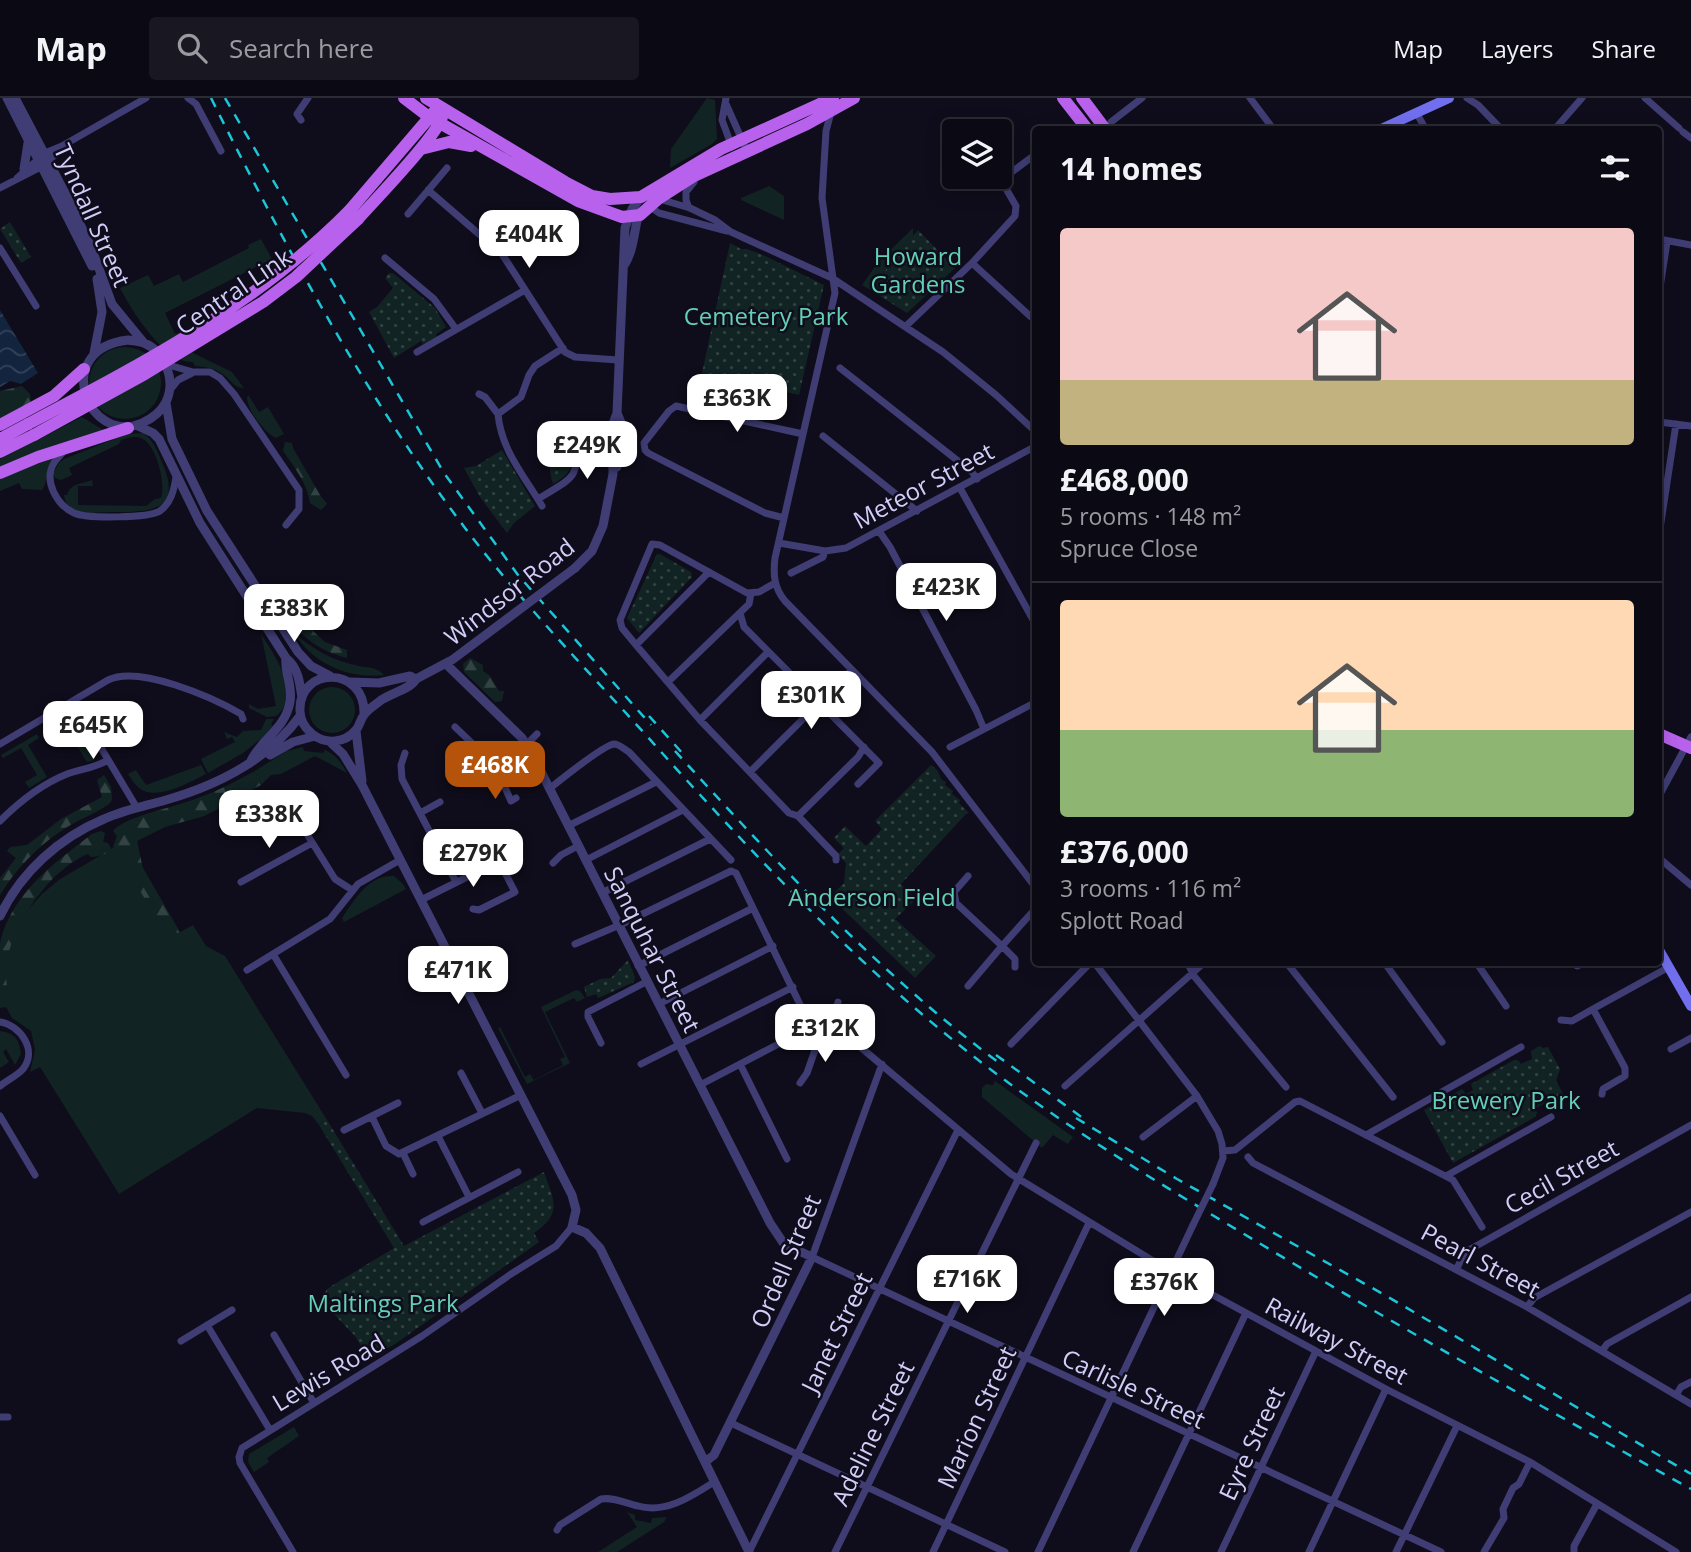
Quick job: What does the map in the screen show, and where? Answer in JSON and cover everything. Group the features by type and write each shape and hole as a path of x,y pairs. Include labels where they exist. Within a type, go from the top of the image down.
{"main road":[{"path":"404,98 584,193 605,199 645,204 739,148 833,98"},
{"path":"426,98 438,114 485,149 583,203 614,215 645,204 698,176 739,148 831,112 854,98"},
{"path":"1063,98 1081,126"},
{"path":"1082,98 1105,126"},
{"path":"1387,126 1449,98"},
{"name":"Central Link","path":"0,452 31,430 145,374 263,302 296,277 419,149 438,114"},
{"name":"Central Link","path":"354,214 438,114"},
{"path":"419,149 454,141 485,149"},
{"path":"0,425 54,396 84,369"},
{"path":"0,473 132,427"},
{"name":"Central Link","path":"0,439 31,430"},
{"path":"1662,735 1690,744"},
{"path":"1662,955 1691,1006"}],"street":[{"name":"Tyndall Street","path":"7,98 28,141 43,159 90,247 112,304 144,343"},
{"name":"Tyndall Street","path":"15,98 97,280 102,313 94,353"},
{"path":"0,188 17,178 24,169 146,98"},
{"path":"188,98 196,104 221,150"},
{"path":"300,120 297,114 308,98"},
{"path":"1109,126 1142,98"},
{"path":"1250,98 1271,126"},
{"path":"1467,98 1478,105 1498,126"},
{"path":"1558,126 1582,98"},
{"path":"1644,98 1691,138"},
{"path":"726,101 722,120 739,148"},
{"path":"726,101 739,148"},
{"path":"831,112 826,131 822,198 834,297 784,518 774,572 775,583 785,601 932,752 1032,883"},
{"path":"1416,112 1424,126"},
{"path":"24,169 28,141"},
{"path":"906,326 1015,216 1017,208 1002,183 1002,178 1032,157"},
{"path":"17,178 24,177 43,159"},
{"path":"408,214 447,168"},
{"path":"690,208 686,192 688,187 697,181 698,176"},
{"path":"428,190 502,254 563,348 572,356 618,360"},
{"path":"645,204 690,208 715,220 731,232"},
{"path":"645,204 731,232 832,278 906,326 996,395 1032,428"},
{"name":"Windsor Road","path":"364,715 384,698 449,662 575,568 589,555 600,535 612,474 612,426 617,413 624,241 645,204"},
{"path":"1663,241 1691,245"},
{"path":"0,248 36,306"},
{"path":"385,258 434,299 456,329"},
{"path":"972,262 1031,317"},
{"path":"417,352 525,290"},
{"path":"0,916 24,878 55,848 103,819 200,788 250,764 285,737 300,716 302,698 297,673 200,523 159,439 153,433 106,421 93,409 86,400 82,383 84,369 94,353 114,341 144,343 160,355 165,364 170,390"},
{"path":"498,414 521,397 528,375 535,366 563,348"},
{"path":"165,364 193,372 210,372 226,383 297,485 300,495 299,509 286,525"},
{"path":"840,368 972,472 977,479"},
{"path":"132,427 151,419 166,402 170,390 178,380 193,372"},
{"path":"480,394 498,414 503,440 511,458 540,503 576,472 577,429"},
{"path":"166,402 169,432 176,450 207,511 265,604 304,659 330,676 351,682 362,697 364,715 356,731 362,785"},
{"path":"784,518 765,513 648,453 643,443 672,408 678,406 803,434"},
{"path":"1662,422 1691,426"},
{"path":"1662,515 1676,424"},
{"path":"823,436 917,511"},
{"path":"67,448 53,464 50,482 65,507 78,515 152,515 168,503 176,477"},
{"name":"Meteor Street","path":"779,543 825,551 846,548 1032,448"},
{"path":"960,488 1032,618"},
{"path":"879,531 890,547 984,729"},
{"path":"775,583 759,592 738,590 660,545 652,544 620,623 700,720 789,813 798,816 836,856 836,860"},
{"name":"Meteor Street","path":"791,573 823,557 825,551"},
{"path":"636,645 709,572"},
{"path":"668,682 740,613 748,604 751,593"},
{"path":"740,613 744,627 879,763 858,784"},
{"path":"700,720 768,652"},
{"path":"250,764 255,750 277,730 288,710 292,691 286,658"},
{"name":"Sanquhar Street","path":"449,662 527,745 778,1236 788,1246 812,1257"},
{"path":"750,772 852,670"},
{"path":"0,744 114,677 131,675 202,695 241,714 243,719"},
{"path":"302,698 313,683 330,676"},
{"name":"Windsor Road","path":"351,682 379,683 410,676 416,679"},
{"path":"73,701 137,808"},
{"path":"950,747 1032,704"},
{"path":"300,716 308,731 329,741 339,741 356,731"},
{"path":"455,727 495,765 511,801 516,798"},
{"path":"495,765 527,745 537,734"},
{"path":"250,764 260,762 293,742 315,736"},
{"path":"329,741 343,754 362,785 572,1195 576,1210 572,1227 586,1233 600,1248 749,1552"},
{"path":"549,789 576,766 616,744 629,752 730,860"},
{"path":"1662,791 1690,744"},
{"path":"798,816 858,757 864,747"},
{"path":"405,753 400,773 456,883"},
{"path":"0,821 22,801 58,778 93,768 108,760"},
{"path":"568,826 656,782"},
{"path":"420,813 440,802"},
{"path":"586,860 683,810"},
{"path":"305,831 335,879 352,890"},
{"path":"603,893 710,839"},
{"path":"241,882 312,843"},
{"path":"554,863 561,855 578,846"},
{"path":"247,970 330,919 352,890 368,876 400,860"},
{"path":"1662,861 1691,885"},
{"path":"421,900 489,866 499,867 506,873 515,892 479,910 474,909"},
{"path":"575,944 730,871 736,873 811,1027 700,1085"},
{"path":"968,876 954,892 956,903 1015,959 1015,967"},
{"path":"638,966 753,908"},
{"path":"968,986 1032,912"},
{"path":"659,1004 773,946"},
{"path":"273,954 346,1075"},
{"path":"1011,1044 1089,966"},
{"path":"1038,1552 1222,1164 1220,1135 1198,1096 1096,966"},
{"path":"1189,966 1286,1087"},
{"path":"1065,1086 1200,966"},
{"path":"1289,966 1393,1097"},
{"path":"1387,966 1442,1042"},
{"path":"1479,966 1506,1006"},
{"path":"1561,1020 1572,1021 1669,967"},
{"path":"601,1043 588,1012 648,981"},
{"path":"641,1064 793,987"},
{"path":"800,1083 838,1002"},
{"path":"1593,1009 1626,1073 1603,1089 1602,1094"},
{"path":"0,1022 19,1030 26,1041 28,1053 22,1072 0,1086"},
{"name":"Railway Street","path":"825,1031 852,1040 1018,1179 1089,1223 1196,1283 1198,1289 1207,1295 1213,1294 1386,1389 1530,1462 1675,1552"},
{"path":"1671,1049 1691,1038"},
{"path":"1366,1135 1521,1047"},
{"path":"740,1064 788,1159"},
{"name":"Ordell Street","path":"705,1462 714,1455 731,1423 812,1257 882,1064"},
{"path":"461,1073 482,1113"},
{"path":"372,1116 386,1146 391,1151 403,1153 521,1095"},
{"path":"1143,1137 1198,1096"},
{"path":"1223,1152 1235,1150 1295,1102 1300,1101 1446,1176 1456,1183 1482,1227"},
{"path":"344,1130 398,1104"},
{"path":"0,1116 35,1175"},
{"path":"1446,1176 1551,1117"},
{"name":"Cecil Street","path":"1457,1268 1469,1250 1691,1125"},
{"name":"Janet Street","path":"749,1552 958,1130"},
{"path":"438,1136 469,1198"},
{"name":"Adeline Street","path":"835,1552 1036,1143"},
{"path":"403,1153 412,1174"},
{"name":"Pearl Street","path":"1248,1157 1253,1163 1527,1307 1691,1404"},
{"path":"424,1222 518,1172"},
{"path":"1527,1307 1534,1298 1691,1212"},
{"name":"Marion Street","path":"933,1552 1089,1223"},
{"name":"Lewis Road","path":"293,1552 240,1464 239,1452 244,1446 422,1336 548,1251 564,1239 572,1227"},
{"name":"Carlisle Street","path":"812,1257 1441,1552"},
{"path":"1602,1351 1607,1344 1691,1297"},
{"path":"181,1341 232,1310"},
{"path":"1133,1552 1246,1313"},
{"path":"207,1325 270,1430"},
{"path":"274,1335 314,1403"},
{"name":"Eyre Street","path":"1221,1552 1316,1351"},
{"path":"1676,1395 1681,1387 1691,1382"},
{"path":"1309,1552 1386,1389"},
{"path":"731,1423 1005,1552"},
{"path":"1396,1552 1457,1426"},
{"path":"1484,1552 1504,1518 1503,1509 1513,1488 1519,1484 1530,1462"},
{"path":"556,1530 605,1499 646,1508 667,1507 714,1482"},
{"path":"1574,1552 1574,1546 1597,1504"}],"green space":[{"path":"707,98 715,100 717,139 670,168 671,149"},
{"path":"769,186 784,196 784,220 741,200"},
{"path":"10,222 31,257 21,263 0,229"},
{"path":"913,228 913,236 895,256 872,291 862,285 878,262"},
{"name":"Howard Gardens","path":"918,230 955,268 907,313 872,291 895,256"},
{"path":"261,239 272,259 165,313 175,334 181,332 193,353 232,372 244,388 235,385 217,371 195,366 193,362 171,354 150,334 120,288 148,275 154,286 179,274 183,282"},
{"name":"Cemetery Park","path":"730,243 765,256 824,285 799,395 702,373"},
{"path":"389,273 393,273 435,308 446,327 436,334 437,337 423,344 421,341 394,358 369,312 377,307 393,288 385,278"},
{"path":"125,347 145,353 155,363 161,383 155,403 145,413 125,419 105,413 95,403 89,383 95,363 105,353"},
{"path":"22,386 30,394 31,404 0,421 0,391"},
{"path":"249,396 259,412 268,407 284,434 276,438 262,426 250,408"},
{"path":"82,417 105,431 0,470 0,459"},
{"path":"561,428 565,429 564,437 571,441 572,462 565,475 553,484 547,451 542,440"},
{"path":"143,433 153,443 163,465 169,491 166,500 151,509 141,511 86,512 77,511 66,503 64,495 75,486 92,480 93,486 78,486 78,505 146,506 161,498 162,484 156,458 148,443 138,437 121,440 119,444 69,468 72,475 61,480 53,474 64,459 127,434"},
{"path":"285,442 292,443 327,504 321,510 310,503 303,482 283,451"},
{"path":"502,450 535,506 514,523 507,533 480,497 464,468 476,466"},
{"path":"54,458 42,490 22,489 19,483 0,491 0,477"},
{"path":"657,554 691,572 692,577 639,633 627,618"},
{"path":"267,590 303,598 303,604 310,609 308,615 312,616 310,628 325,642 347,650 347,658 333,654 310,641 291,623"},
{"path":"261,634 279,663 287,687 284,708 276,716 267,717 249,708 249,704 258,709 276,706"},
{"path":"295,634 333,658 376,669 384,675 345,672 333,667 312,654"},
{"path":"470,658 483,665 483,671 489,675 499,691 504,691 502,701 495,702 464,672 463,664"},
{"path":"332,687 348,694 355,710 348,726 332,733 316,726 309,710 316,694"},
{"path":"266,719 274,719 271,724 273,726 262,738 243,753 208,773 201,759 235,742 232,737 227,739 224,732 237,737 243,731 261,730"},
{"path":"69,720 78,725 96,755 94,760 87,762 61,721"},
{"path":"37,734 39,738 28,745 47,777 29,788 25,782 37,775 21,748 3,758 1,755"},
{"path":"303,747 304,751 329,752 338,759 347,773 315,756 281,774 271,775 261,785 259,776 253,772 287,751"},
{"path":"201,765 206,774 176,788 151,793 141,790 128,774 136,770 146,785"},
{"name":"Anderson Field","path":"931,765 969,813 901,884 916,899 895,919 936,956 915,978 830,897 844,883 846,863 838,854 844,848 834,838 845,826 866,846 882,829 875,821"},
{"path":"253,772 259,776 261,785 238,797 242,807 230,812 226,805 204,816 165,827 137,841 143,869 179,932 179,944 174,946 113,847 117,836 113,831 128,821 205,795"},
{"path":"104,775 111,787 112,800 109,804 43,844 20,868 0,895 0,878 16,858 7,851 10,847 27,845 61,819 102,797 97,780"},
{"path":"101,831 105,833 103,842 108,843 112,850 91,857 88,854 59,873 32,904 21,922 8,958 6,978 12,1006 0,1008 0,943 14,909 49,868 92,834"},
{"path":"127,840 180,932 193,925 206,946 225,956 327,1120 319,1125 312,1116 305,1113 257,1108 119,1194 40,1067 30,1072 35,1050 31,1031 12,1018 0,996 4,948 19,920 42,894 60,879"},
{"path":"394,876 406,889 344,922 342,918 363,890 377,879"},
{"path":"628,960 635,977 634,982 598,998 596,994 587,997 584,987 600,979 611,978"},
{"path":"576,990 585,998 577,1002 574,998 545,1012 570,1063 527,1084 498,1028 500,1027 525,1077 530,1074 534,1080 563,1065 560,1059 565,1057 541,1007"},
{"path":"0,1031 10,1033 18,1041 21,1054 15,1065 6,1049 3,1052 9,1062 0,1068"},
{"name":"Brewery Park","path":"1540,1046 1548,1047 1560,1069 1556,1081 1564,1095 1562,1103 1553,1108 1545,1103 1536,1108 1535,1117 1453,1163 1424,1110 1462,1089 1466,1094 1473,1090 1471,1084 1514,1060 1521,1064 1532,1059 1531,1051"},
{"path":"995,1081 1073,1137 1068,1144 1053,1135 1042,1148 982,1097 982,1088 986,1084 993,1085"},
{"name":"Maltings Park","path":"327,1120 404,1246 544,1172 554,1206 549,1219 534,1233 539,1242 395,1344 369,1359 355,1336 323,1302 326,1290 394,1248 319,1125"},
{"path":"294,1427 299,1436 267,1458 269,1462 254,1472 248,1462 249,1454"},
{"path":"627,1512 635,1515 635,1520 651,1523 652,1518 667,1517 664,1522 617,1552 598,1552 637,1527"}],"water":[{"path":"0,310 38,373 21,384 10,381 0,387"}],"railway":[{"path":"211,98 328,319 428,478 465,528 540,618 709,804 786,886 866,964 994,1072 1132,1166 1378,1313 1691,1489"},
{"path":"225,98 444,473 518,575 651,725"},
{"path":"649,716 684,755"},
{"path":"675,751 791,876 871,955 957,1030 1002,1065"},
{"path":"996,1055 1087,1121"},
{"path":"1076,1118 1177,1179 1383,1294 1691,1474"}]}
